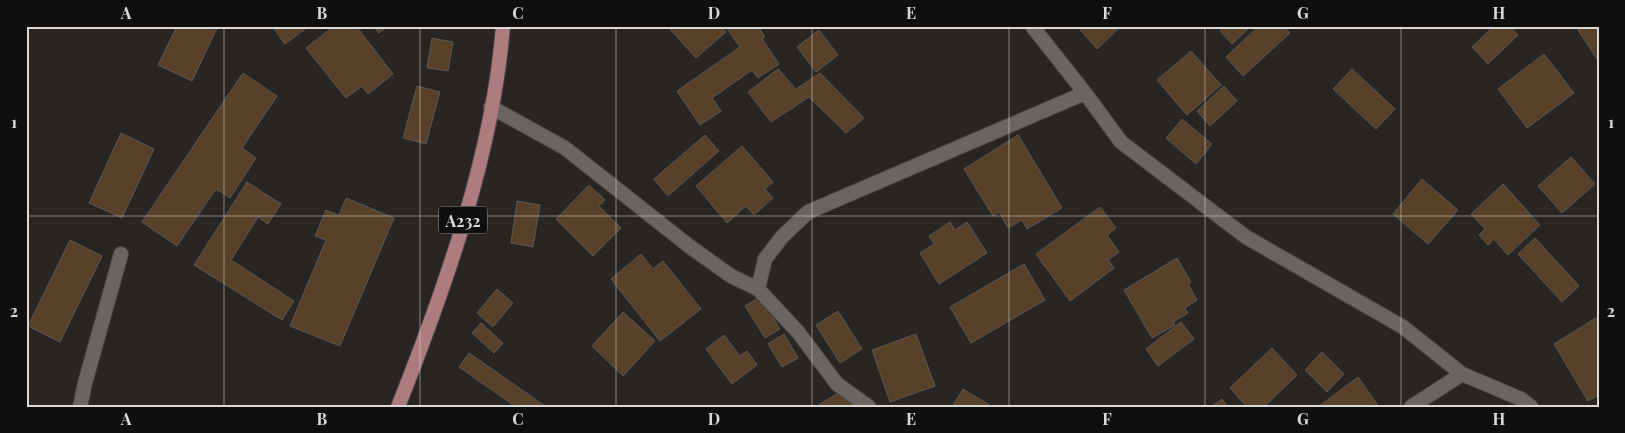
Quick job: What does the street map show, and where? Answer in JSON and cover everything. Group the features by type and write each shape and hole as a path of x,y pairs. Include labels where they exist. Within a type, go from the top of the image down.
{"main road":[{"name":"A232","path":"398,407 424,342 459,236 486,138 503,26"}],"street":[{"path":"1032,26 1085,93 1120,142 1246,237 1403,327 1462,374 1520,399 1531,407"},
{"path":"758,289 765,259 782,238 808,212 1085,93"},
{"path":"491,107 565,148 730,276 758,289 798,332 837,384 870,407"},
{"path":"80,407 121,254"},
{"path":"1411,407 1462,374"}],"building":[{"path":"177,26 218,26 192,81 158,65"},
{"path":"272,26 309,26 285,44"},
{"path":"334,26 356,26 393,74 368,94 362,86 346,98 306,48"},
{"path":"373,26 387,26 379,33"},
{"path":"721,26 726,32 696,58 668,27"},
{"path":"725,26 758,26 765,37 762,39 779,64 758,78 752,70 712,98 721,111 700,125 677,91 740,47"},
{"path":"1077,26 1121,26 1097,49"},
{"path":"1225,26 1251,26 1232,44 1220,31"},
{"path":"1259,26 1284,26 1290,33 1243,76 1226,57"},
{"path":"1494,26 1510,26 1518,35 1488,64 1472,47"},
{"path":"1584,26 1599,26 1599,62 1578,30"},
{"path":"819,30 838,55 816,72 797,47"},
{"path":"432,38 453,42 448,71 427,68"},
{"path":"1191,51 1221,85 1187,115 1157,80"},
{"path":"1544,54 1574,93 1527,128 1498,89"},
{"path":"778,69 796,89 820,73 864,118 846,133 809,97 771,122 748,92"},
{"path":"1352,69 1395,109 1376,129 1333,89"},
{"path":"243,73 277,96 242,148 256,158 230,198 216,189 177,246 142,222"},
{"path":"417,86 440,92 426,144 403,138"},
{"path":"1224,86 1237,101 1210,126 1197,111"},
{"path":"1182,119 1212,144 1196,164 1166,138"},
{"path":"121,133 154,149 122,218 89,203"},
{"path":"705,135 719,151 668,196 654,179"},
{"path":"1018,135 1062,208 1027,229 1022,220 1008,228 999,212 993,216 964,169"},
{"path":"742,146 773,182 765,189 773,198 754,215 746,206 727,223 696,186"},
{"path":"1571,157 1595,184 1562,213 1538,186"},
{"path":"1422,179 1458,210 1428,244 1393,214"},
{"path":"247,182 281,204 268,224 258,217 231,260 294,301 282,320 194,265"},
{"path":"1503,184 1540,225 1508,255 1494,239 1488,245 1479,235 1485,229 1471,214"},
{"path":"589,185 605,200 599,206 621,228 593,256 556,219"},
{"path":"346,198 394,218 340,346 290,326 326,240 315,236 326,210 339,215"},
{"path":"517,201 540,205 533,247 511,243"},
{"path":"1100,207 1116,228 1107,235 1119,252 1108,260 1114,268 1070,301 1036,254"},
{"path":"950,222 955,230 967,222 987,253 939,284 920,253 934,244 929,236"},
{"path":"1535,238 1579,286 1562,302 1518,254"},
{"path":"70,240 102,256 60,342 28,326"},
{"path":"641,254 653,269 663,261 701,309 660,341 611,279"},
{"path":"1177,258 1191,282 1188,284 1197,300 1185,308 1188,313 1173,322 1175,325 1152,338 1124,290"},
{"path":"1024,264 1045,300 971,343 950,307"},
{"path":"497,289 513,303 493,327 477,313"},
{"path":"760,297 780,329 765,338 745,306"},
{"path":"838,311 862,349 840,363 816,325"},
{"path":"623,312 655,341 623,376 592,346"},
{"path":"1599,316 1599,395 1588,401 1554,344"},
{"path":"1181,322 1194,339 1158,366 1146,349"},
{"path":"481,323 503,343 494,353 472,333"},
{"path":"784,334 798,358 782,367 768,344"},
{"path":"916,334 935,386 890,402 872,350"},
{"path":"724,335 740,356 747,351 757,365 732,384 706,349"},
{"path":"1272,348 1297,375 1264,407 1247,407 1230,388"},
{"path":"1322,352 1344,374 1327,392 1305,370"},
{"path":"469,353 545,407 516,407 459,367"},
{"path":"1358,377 1377,404 1373,407 1318,407"},
{"path":"963,389 993,407 952,407"},
{"path":"840,392 844,399 848,397 853,407 815,407"},
{"path":"1222,399 1228,407 1211,407"}]}
